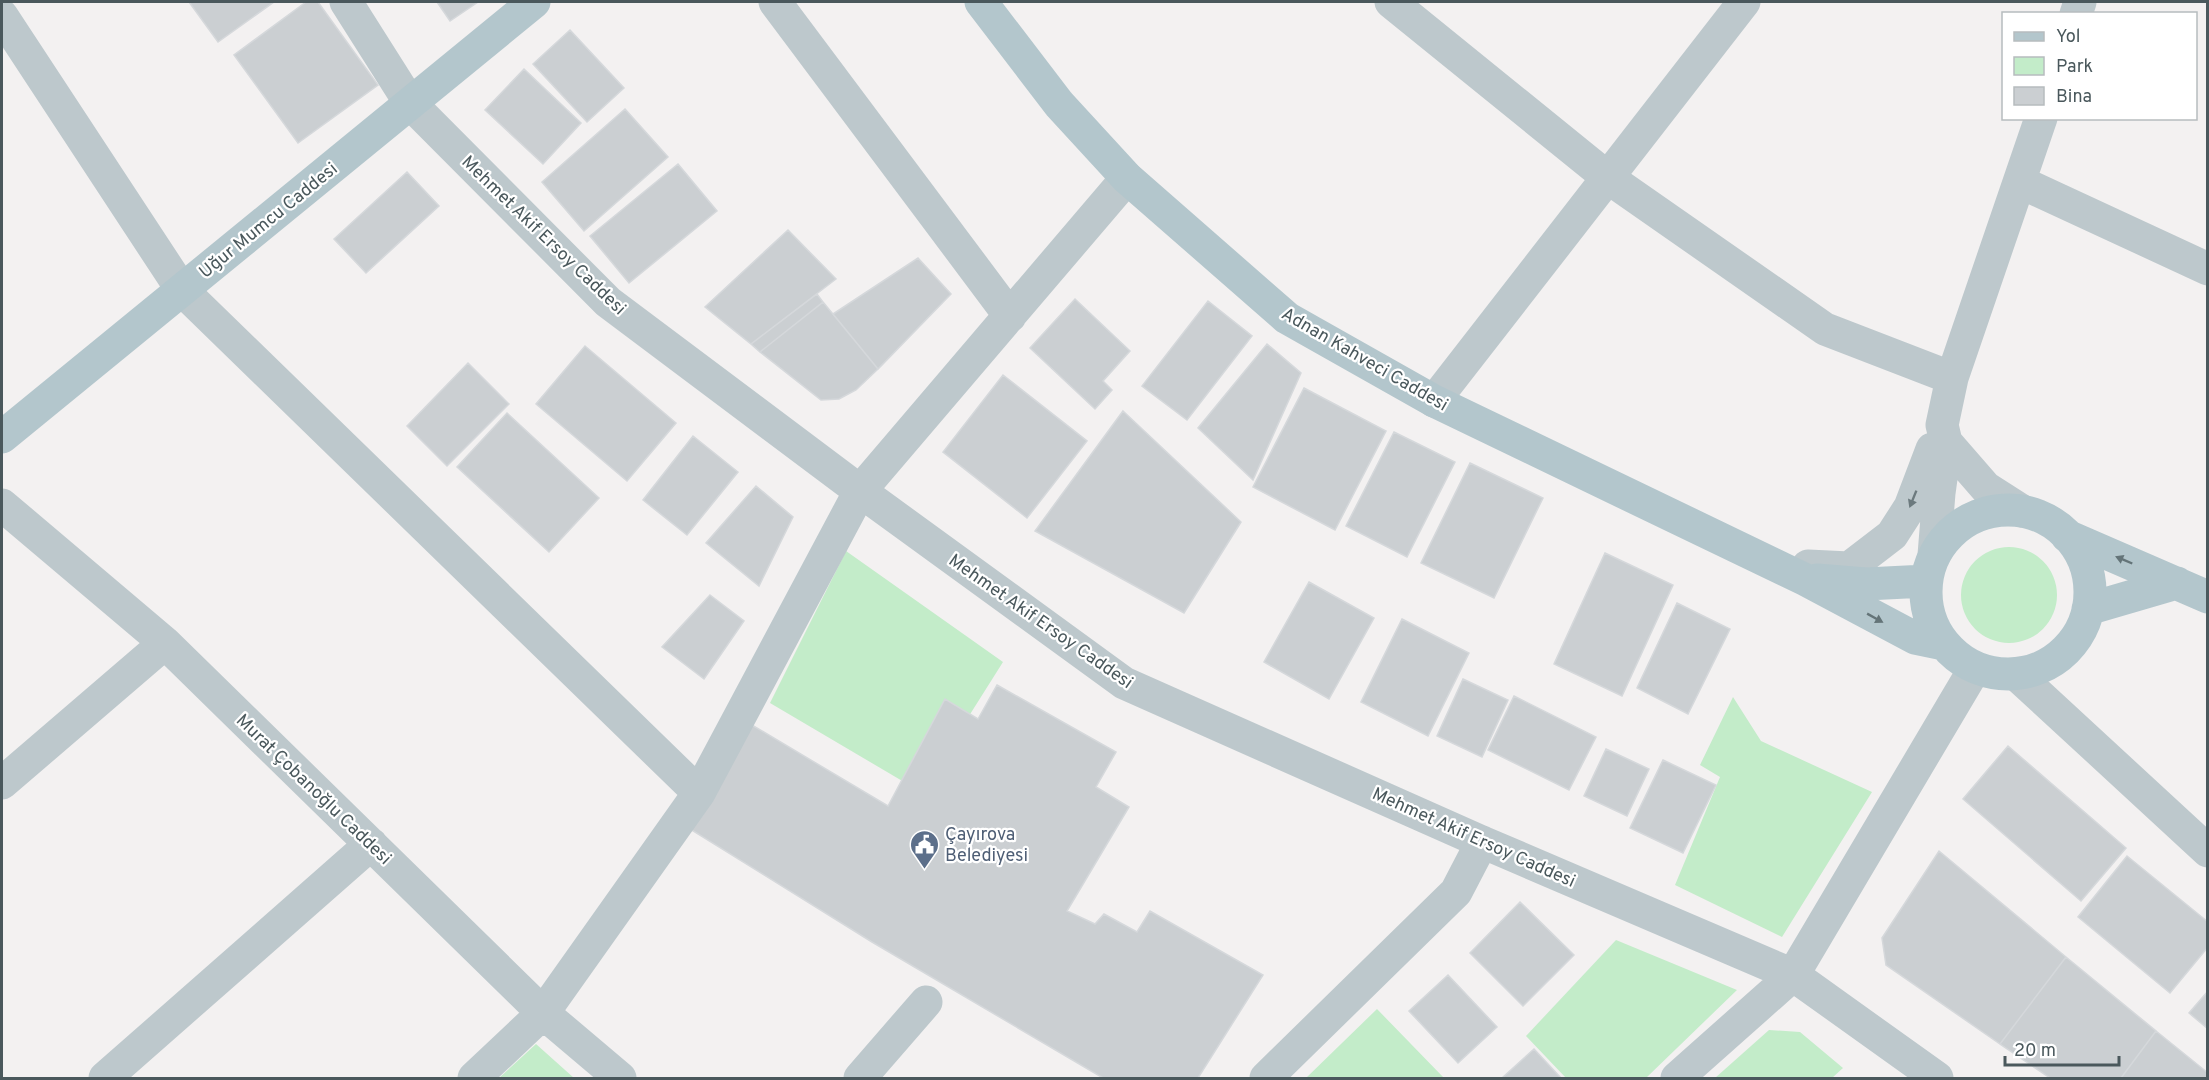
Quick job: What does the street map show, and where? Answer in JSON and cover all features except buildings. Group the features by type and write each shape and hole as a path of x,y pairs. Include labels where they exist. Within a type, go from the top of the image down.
{"main road":[{"name":"Uğur Mumcu Caddesi","path":"2,437 534,2"},
{"name":"Adnan Kahveci Caddesi","path":"981,2 1059,104 1127,178 1287,318 1434,401 1806,579 1915,638 1944,644"},
{"path":"2067,536 2082,557 2089,583 2088,609 2079,633 2062,653 2041,667 2016,674 1995,674 1975,668 1944,644 1932,624 1927,603 1930,568 1950,534 1971,519 1997,510 2022,511 2047,520 2067,536 2208,597"},
{"name":"Adnan Kahveci Caddesi","path":"1806,579 1866,584 1930,568"},
{"path":"2088,609 2177,583"}],"street":[{"name":"Mehmet Akif Ersoy Caddesi","path":"346,2 410,103 608,302 860,491 1124,683 1482,842 1792,975 1937,1078"},
{"path":"775,2 1010,316"},
{"path":"1391,2 1606,177 1825,329 1952,378"},
{"path":"1434,401 1744,2"},
{"path":"2,16 182,290 699,793"},
{"path":"1930,568 1938,521 1944,433 1952,378 2040,120"},
{"path":"474,1078 543,1013 699,793 860,491 1127,178"},
{"path":"2020,182 2208,269"},
{"path":"1944,433 1986,488 2022,511"},
{"path":"1758,557 1812,567 1850,568 1892,535 1910,507 1944,433"},
{"name":"Murat Çobanoğlu Caddesi","path":"2,506 165,644 543,1013 620,1078"},
{"path":"2,783 165,644"},
{"path":"1677,1078 1792,975 1975,668"},
{"path":"2016,674 2208,851"},
{"path":"1266,1078 1456,892 1482,842"},
{"path":"105,1078 370,844"},
{"path":"860,1078 926,1002"}],"green space":[{"path":"2009,547 2027,551 2043,561 2053,577 2057,595 2053,613 2043,629 2027,639 2009,643 1991,639 1975,629 1965,613 1961,595 1965,577 1975,561 1991,551"},
{"path":"846,551 1003,662 921,792 770,703"},
{"path":"1733,697 1761,741 1872,792 1782,937 1675,885 1720,777 1700,765"},
{"path":"1616,940 1737,990 1646,1078 1566,1078 1526,1036"},
{"path":"1377,1009 1444,1078 1306,1078"},
{"path":"1769,1030 1800,1032 1843,1068 1832,1078 1715,1078"},
{"path":"536,1044 574,1078 499,1078"}],"place":[{"name":"Çayırova Belediyesi","path":"924,870"}]}
